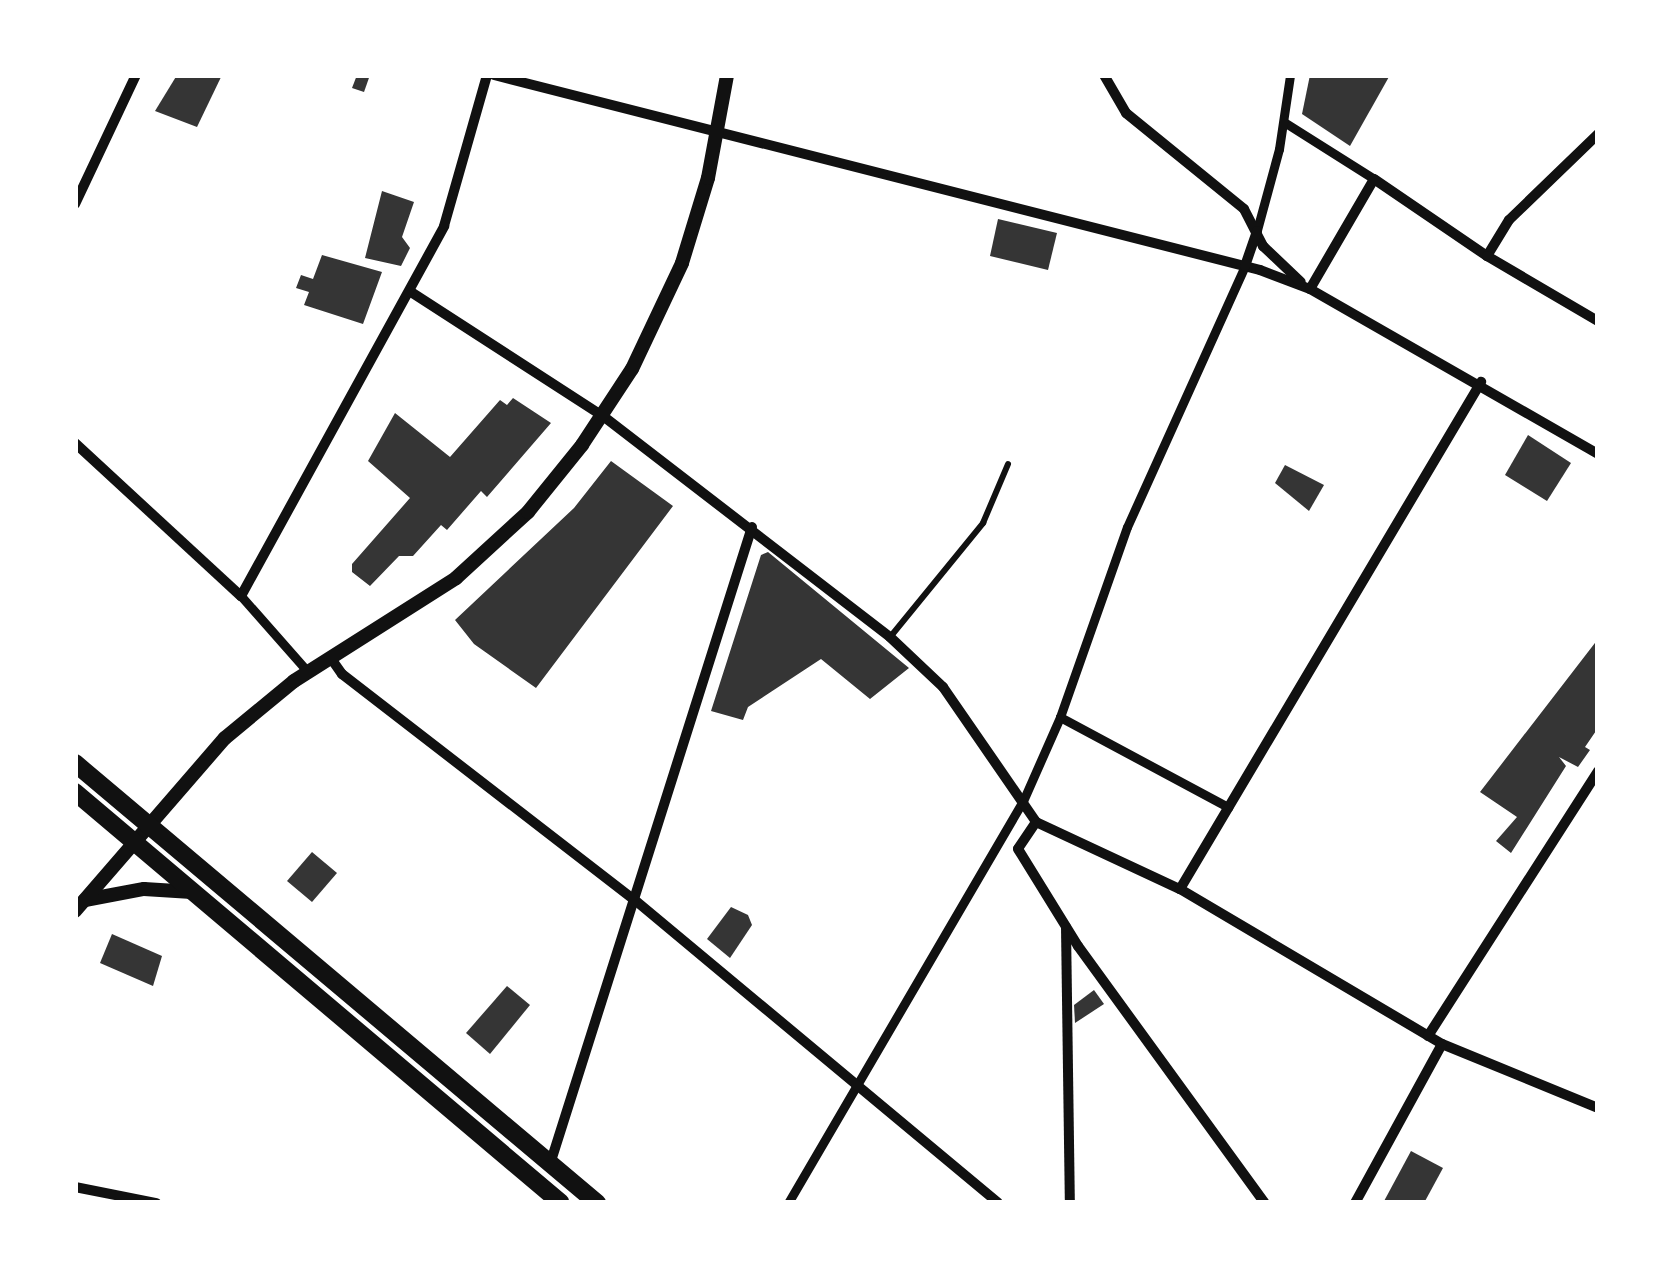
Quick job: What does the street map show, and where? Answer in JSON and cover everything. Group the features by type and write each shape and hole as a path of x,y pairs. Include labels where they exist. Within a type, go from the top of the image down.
{"main road":[{"path":"75,763 597,1203"},
{"path":"75,792 561,1203"}],"street":[{"path":"75,204 136,75"},
{"path":"241,596 411,292 464,172 490,75 1245,266 1310,290 1480,382 1598,454"},
{"path":"80,906 225,738 308,672 480,558 528,512 602,416 646,342 682,262 717,133 727,75"},
{"path":"1104,75 1126,114 1244,209 1262,246 1310,290"},
{"path":"788,1203 1023,801 1060,717 1127,527 1245,266 1284,122 1290,75"},
{"path":"1284,122 1486,256 1598,321"},
{"path":"1486,256 1496,240 1598,134"},
{"path":"1310,290 1374,179"},
{"path":"411,292 602,416 752,527 890,637 943,687 1036,822 1180,889 1442,1044 1598,1108"},
{"path":"1180,889 1480,382"},
{"path":"75,443 241,596 308,672"},
{"path":"552,1162 752,527"},
{"path":"330,658 342,674 636,901 998,1203"},
{"path":"1060,717 1228,807"},
{"path":"1428,1036 1598,771"},
{"path":"994,856 1018,850 1036,822"},
{"path":"1018,850 1066,926 1265,1203"},
{"path":"80,906 144,889 194,892"},
{"path":"1066,926 1070,1203"},
{"path":"1355,1203 1442,1044"},
{"path":"75,1187 156,1203"}],"lane":[{"path":"890,637 983,522 1008,464"}],"building":[{"path":"177,75 222,75 197,127 155,111"},
{"path":"357,75 370,75 364,92 352,88"},
{"path":"1310,75 1390,75 1350,146 1302,114"},
{"path":"382,191 414,202 402,237 410,248 401,266 365,258"},
{"path":"998,219 1057,233 1048,270 990,256"},
{"path":"322,255 382,272 363,324 304,305 309,292 296,288 301,275 313,279"},
{"path":"513,398 551,423 487,497 481,491 447,530 441,525 413,556 399,556 370,586 352,572 352,564 410,498 368,461 395,413 450,457 500,400 507,405"},
{"path":"1528,435 1571,463 1547,501 1505,475"},
{"path":"611,461 673,506 536,688 474,644 455,620 574,508"},
{"path":"1285,465 1324,485 1309,511 1275,483"},
{"path":"768,552 909,668 870,699 821,659 748,707 743,720 711,711 761,555"},
{"path":"1598,639 1598,728 1585,747 1590,750 1578,767 1559,757 1566,766 1511,853 1496,841 1517,817 1480,792"},
{"path":"312,852 337,873 312,902 287,881"},
{"path":"731,907 748,915 752,925 730,958 707,939"},
{"path":"112,934 162,956 153,986 100,963"},
{"path":"507,986 530,1005 490,1054 466,1033"},
{"path":"1094,990 1104,1004 1075,1023 1074,1005"},
{"path":"1411,1151 1443,1168 1424,1203 1383,1203"}]}
